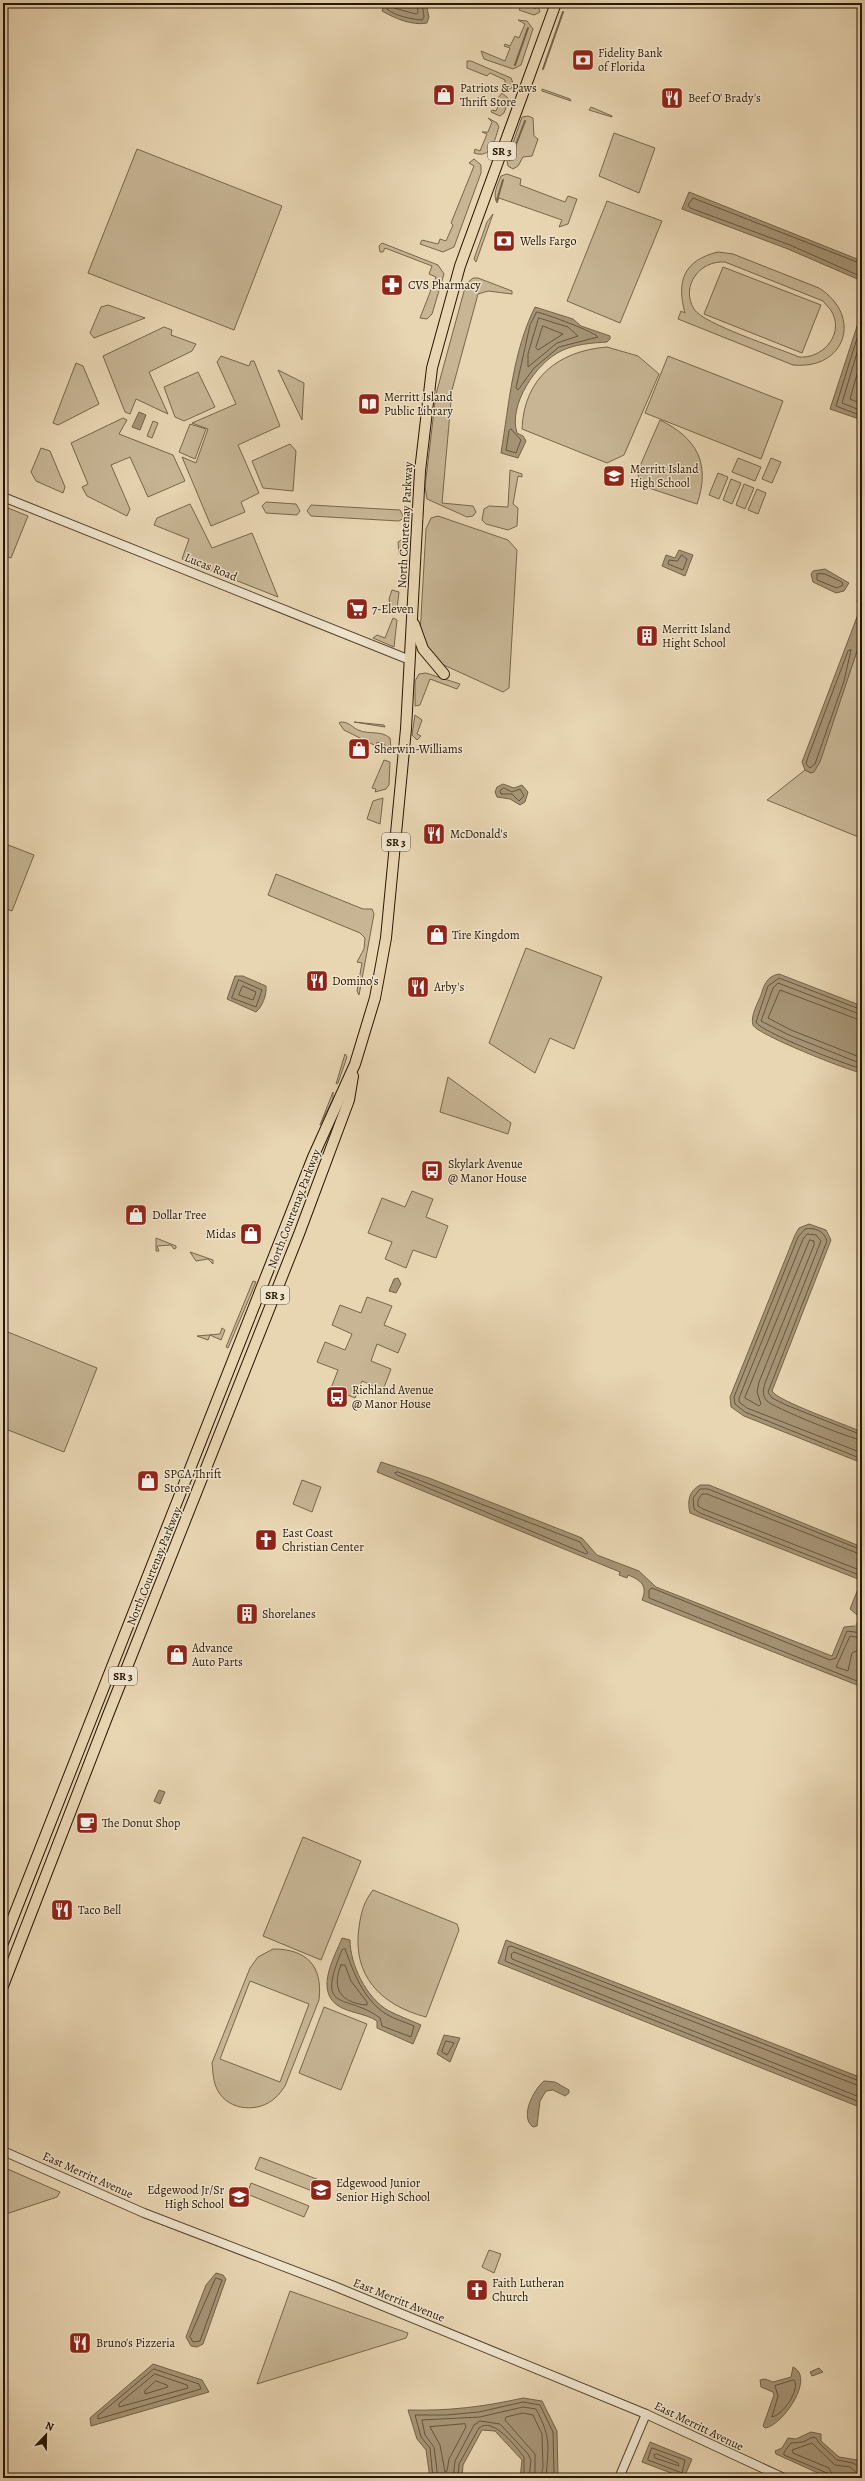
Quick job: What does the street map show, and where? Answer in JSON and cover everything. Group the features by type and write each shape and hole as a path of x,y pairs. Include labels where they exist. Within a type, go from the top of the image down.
{"main road":[{"name":"North Courtenay Parkway","path":"3,1986 333,1145 349,1100 355,1064 375,998 386,938 405,738 420,471 429,389 436,351 460,266 556,3"},
{"path":"412,619 420,644 430,659 444,674"},
{"name":"North Courtenay Parkway","path":"3,1943 317,1146 355,1064"}],"street":[{"name":"Lucas Road","path":"3,497 410,660"},
{"name":"East Merritt Avenue","path":"3,2151 144,2213 334,2286 646,2414 784,2478"},
{"path":"619,2478 646,2414"}],"shaded area":[{"path":"523,3 537,3 540,12 534,15 519,10"},
{"path":"518,20 527,21 533,29 521,65 513,69 484,59 481,51 505,61 510,48 504,46 505,44 510,46 515,36 519,38 525,24"},
{"path":"467,61 471,61 511,78 514,86 510,89 505,87 505,80 490,73 487,76 467,68"},
{"path":"542,89 570,99 571,101 542,91"},
{"path":"502,93 509,99 504,113 500,116 491,112 492,110 496,111 501,100 498,98"},
{"path":"591,107 612,116 612,117 589,110"},
{"path":"528,116 533,118 534,136 538,139 532,156 523,157 518,166 513,169 508,166 507,160 522,117"},
{"path":"488,118 497,123 499,127 494,143 489,151 485,153 474,153 475,149 480,151 487,134 482,132 488,132 492,122"},
{"path":"614,133 655,148 639,193 599,176"},
{"path":"137,149 282,206 234,330 88,273"},
{"path":"474,159 481,165 481,173 454,247 443,252 420,244 422,240 438,244 440,239 446,241 453,225 451,223 474,166 469,163"},
{"path":"507,174 521,179 520,185 565,202 568,196 577,199 568,224 559,227 562,220 499,198 497,203 495,193 497,186 501,176"},
{"path":"607,201 662,221 620,323 567,301"},
{"path":"493,214 476,262 474,259 487,222"},
{"path":"382,243 438,265 444,274 432,314 427,319 420,318 436,277 429,274 432,266 385,248 383,252 380,252 379,246"},
{"path":"718,252 733,254 819,288 833,300 841,313 844,326 842,339 836,350 826,359 811,364 793,365 678,319 681,311 685,313 682,302 682,291 685,274 690,266 697,260","holes":["725,262 823,301 833,314 835,331 828,345 822,350 807,357 799,357 711,322 694,309 690,300 689,292 691,283 701,270 708,265"]},
{"path":"723,267 821,305 802,353 704,314"},
{"path":"473,278 478,278 512,291 512,294 488,291 478,294 452,390 442,503 473,506 476,512 473,516 467,517 427,499 425,487 436,394 466,284"},
{"path":"108,305 145,318 94,338 90,333 101,307"},
{"path":"164,327 172,330 171,335 196,344 192,351 149,372 168,414 136,399 130,414 125,412 103,356"},
{"path":"607,347 638,356 659,374 624,455 607,463 522,429 524,411 529,395 547,370 559,361 573,354"},
{"path":"221,356 249,366 251,361 254,361 280,426 238,445 259,493 241,502 245,512 211,526 182,457 196,463 208,429 192,423 236,404 217,362"},
{"path":"668,356 783,401 761,459 645,413"},
{"path":"76,363 83,366 99,404 58,425 53,423"},
{"path":"278,370 304,383 302,420"},
{"path":"198,372 215,407 184,421 175,417 164,387"},
{"path":"123,418 127,420 119,434 173,455 185,481 148,497 130,457 111,465 130,509 127,516 87,496 82,487 88,484 71,443"},
{"path":"660,420 673,427 683,435 692,444 698,454 702,477 701,490 697,504 643,486 637,473"},
{"path":"153,421 158,423 152,438 147,436"},
{"path":"190,424 206,429 195,459 179,452"},
{"path":"290,444 296,451 293,491 263,488 252,461"},
{"path":"41,448 50,451 65,487 63,493 36,481 31,472"},
{"path":"738,458 761,467 755,481 732,472"},
{"path":"771,458 781,462 772,483 762,479"},
{"path":"510,470 522,474 522,477 518,476 513,504 518,508 517,526 508,530 486,524 482,520 484,509 489,506 508,507"},
{"path":"718,473 728,477 719,499 709,495"},
{"path":"731,479 741,483 732,504 723,500"},
{"path":"744,484 754,488 745,509 736,505"},
{"path":"757,489 766,493 758,514 748,510"},
{"path":"266,502 296,504 300,511 297,515 266,513 262,506"},
{"path":"190,504 212,548 252,533 278,597 182,559 189,539 154,525 157,518"},
{"path":"311,505 400,510 404,518 399,521 311,516 307,511"},
{"path":"3,506 28,516 11,558 3,555"},
{"path":"438,516 508,540 517,550 509,688 503,692 435,661 420,635 426,529 431,518"},
{"path":"401,540 404,542 402,553 399,555 398,542"},
{"path":"392,590 399,592 397,610 394,612 391,610 389,599"},
{"path":"393,618 397,620 394,647 373,638 377,635 385,638"},
{"path":"862,636 861,838 767,800 805,770 811,773 822,753"},
{"path":"426,673 460,684 457,689 430,679 420,705 415,706 415,681 419,674"},
{"path":"415,715 422,720 417,734 421,736 417,740 412,735"},
{"path":"344,722 358,730 383,734 390,738 391,749 383,751 385,745 377,742 376,746 344,730 339,723"},
{"path":"354,722 384,725 385,727"},
{"path":"384,760 390,762 389,785 386,789 375,792 376,789 372,788"},
{"path":"383,798 380,824 367,819 373,801"},
{"path":"3,843 34,855 12,911 3,908"},
{"path":"276,874 363,909 372,909 374,914 359,995 357,991 362,963 357,962 364,949 365,938 360,933 268,895"},
{"path":"526,948 602,977 574,1049 550,1038 535,1073 489,1043"},
{"path":"345,1054 347,1057 338,1083 336,1084"},
{"path":"448,1077 511,1123 508,1134 440,1112"},
{"path":"333,1092 333,1099 320,1125"},
{"path":"412,1191 433,1199 426,1217 448,1226 436,1258 413,1250 406,1268 385,1259 392,1242 368,1233 382,1198 405,1207"},
{"path":"156,1238 176,1246 176,1248 174,1249 171,1245 157,1246 159,1251 156,1251"},
{"path":"190,1252 213,1260 213,1264 208,1259 196,1261"},
{"path":"253,1281 256,1282 228,1348 226,1347"},
{"path":"367,1297 392,1306 384,1325 406,1334 398,1353 377,1344 371,1361 391,1369 383,1390 362,1381 355,1398 331,1388 338,1370 317,1362 325,1342 345,1350 352,1334 332,1325 340,1305 361,1313"},
{"path":"222,1328 225,1330 221,1340 210,1335 208,1340 197,1336 220,1334"},
{"path":"3,1330 97,1368 64,1452 3,1428"},
{"path":"302,1480 321,1487 312,1512 293,1504"},
{"path":"303,1837 361,1861 321,1960 263,1936"},
{"path":"373,1890 457,1924 459,1930 426,2017 395,2005 373,1986 365,1973 360,1960 358,1944 359,1927 363,1907"},
{"path":"273,1949 295,1952 304,1956 315,1969 320,1988 319,2000 285,2086 278,2095 268,2103 253,2108 245,2108 229,2103 223,2098 216,2088 212,2063 250,1968 258,1957","holes":["250,1981 309,2004 280,2082 220,2059"]},
{"path":"324,2007 367,2024 341,2090 299,2073"},
{"path":"260,2157 319,2180 315,2192 255,2169"},
{"path":"3,2167 60,2192 57,2197 3,2215"},
{"path":"251,2183 309,2206 304,2217 247,2194"},
{"path":"489,2250 501,2254 494,2273 482,2267"},
{"path":"290,2291 408,2333 406,2338 257,2384"}],"water":[{"path":"385,3 426,3 429,17 427,23 421,24 403,21 392,16 382,11"},
{"path":"689,192 862,261 862,281 788,249 682,209"},
{"path":"535,307 573,319 581,326 610,336 610,339 607,342 578,345 561,351 542,365 534,375 520,398 517,410 515,422 517,433 523,436 526,441 518,458 501,453 509,397 517,360 522,341"},
{"path":"862,311 862,420 830,409"},
{"path":"139,412 146,415 140,430 132,427"},
{"path":"679,550 693,555 685,576 662,566 666,555 675,558"},
{"path":"825,569 849,583 844,591 836,593 813,582 811,574 813,571"},
{"path":"862,586 862,636 820,762 814,772 811,773 805,770 802,762 860,609 860,604 857,601"},
{"path":"503,784 514,788 522,785 528,792 525,802 520,805 510,799 497,797 495,792 497,787"},
{"path":"779,974 862,1006 862,1073 785,1044 758,1030 753,1025 753,1014 765,984 769,979"},
{"path":"235,976 243,976 266,986 264,1000 256,1012 227,999"},
{"path":"809,1224 826,1230 831,1240 772,1391 786,1401 799,1407 862,1432 862,1463 744,1416 731,1407 730,1397 795,1235 799,1228"},
{"path":"398,1278 401,1284 396,1293 389,1291 394,1279"},
{"path":"381,1462 429,1478 582,1538 597,1555 639,1571 656,1587 832,1656 844,1627 854,1626 862,1630 862,1653 857,1666 862,1668 862,1687 642,1600 644,1595 644,1587 637,1579 628,1575 627,1578 619,1575 620,1572 377,1472"},
{"path":"700,1485 709,1485 862,1547 862,1619 850,1609 860,1584 858,1579 690,1513 689,1500 691,1493"},
{"path":"159,1790 165,1792 160,1804 154,1801"},
{"path":"342,1938 350,1940 356,1970 373,1998 389,2011 421,2025 413,2044 377,2028 377,2021 372,2018 341,2008 331,1998 327,1982 332,1963"},
{"path":"506,1940 862,2078 862,2108 498,1963"},
{"path":"444,2035 460,2038 450,2062 437,2054"},
{"path":"544,2081 555,2082 569,2090 569,2093 565,2096 553,2090 546,2091 540,2101 537,2126 533,2127 527,2117 528,2110 532,2096"},
{"path":"216,2273 223,2275 226,2279 203,2344 197,2347 191,2346 186,2337 206,2285"},
{"path":"153,2364 202,2380 209,2392 91,2426 90,2418"},
{"path":"793,2367 799,2373 801,2381 799,2391 794,2401 780,2419 765,2428 763,2426 774,2395 773,2392 761,2387 760,2380 765,2379 773,2382 791,2377"},
{"path":"819,2368 823,2372 812,2376 810,2372"},
{"path":"523,2398 542,2401 557,2431 558,2475 553,2478 520,2478 522,2460 495,2431 482,2430 463,2465 462,2478 430,2478 426,2450 417,2439 408,2410 466,2408"},
{"path":"811,2432 821,2434 821,2441 839,2457 857,2460 862,2466 862,2478 829,2478 776,2454 775,2451 782,2448 788,2438 796,2439"},
{"path":"650,2442 692,2459 684,2478 642,2462"}],"waterway":[{"path":"543,69 563,12"},
{"path":"515,65 528,28"},
{"path":"510,160 525,121"},
{"path":"497,200 503,180"},
{"path":"858,1628 862,1619"}],"place":[{"name":"Fidelity Bank of Florida","path":"583,60"},
{"name":"Patriots & Paws Thrift Store","path":"444,95"},
{"name":"Beef O' Brady's","path":"672,98"},
{"name":"Wells Fargo","path":"504,241"},
{"name":"CVS Pharmacy","path":"392,285"},
{"name":"Merritt Island Public Library","path":"369,404"},
{"name":"Merritt Island High School","path":"614,476"},
{"name":"7-Eleven","path":"357,609"},
{"name":"Merritt Island Hight School","path":"647,636"},
{"name":"Sherwin-Williams","path":"359,749"},
{"name":"McDonald's","path":"434,834"},
{"name":"Tire Kingdom","path":"437,935"},
{"name":"Domino's","path":"317,981"},
{"name":"Arby's","path":"418,987"},
{"name":"Skylark Avenue @ Manor House","path":"432,1171"},
{"name":"Dollar Tree","path":"136,1215"},
{"name":"Midas","path":"251,1234"},
{"name":"Richland Avenue @ Manor House","path":"337,1397"},
{"name":"SPCA Thrift Store","path":"148,1481"},
{"name":"East Coast Christian Center","path":"266,1540"},
{"name":"Shorelanes","path":"247,1614"},
{"name":"Advance Auto Parts","path":"177,1655"},
{"name":"The Donut Shop","path":"87,1823"},
{"name":"Taco Bell","path":"62,1910"},
{"name":"Edgewood Junior Senior High School","path":"321,2190"},
{"name":"Edgewood Jr/Sr High School","path":"239,2197"},
{"name":"Faith Lutheran Church","path":"477,2290"},
{"name":"Bruno's Pizzeria","path":"80,2343"}]}
